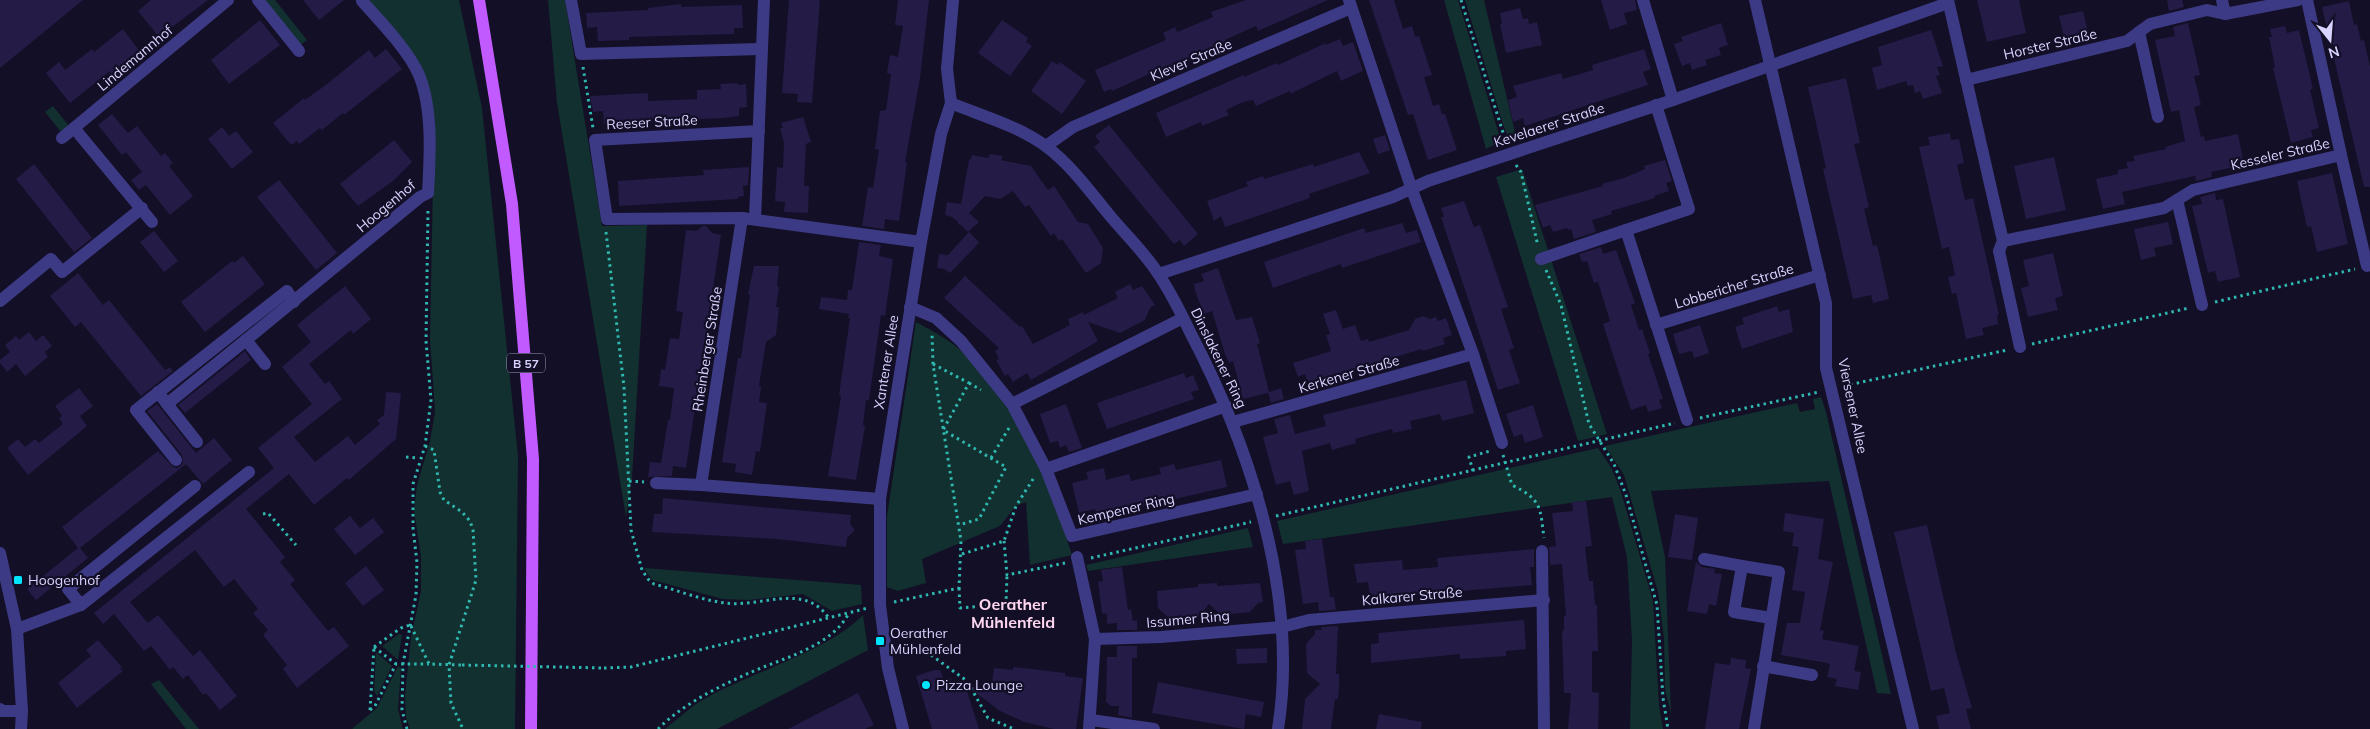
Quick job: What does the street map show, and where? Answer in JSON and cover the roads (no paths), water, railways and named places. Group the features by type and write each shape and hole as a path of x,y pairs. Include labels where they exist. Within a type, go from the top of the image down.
{"main road":[{"name":"B 57","path":"479,0 512,204 533,459 534,571 530,729"}],"street":[{"name":"Lindemannhof","path":"62,138 228,0"},
{"path":"258,0 299,51"},
{"path":"571,0 581,54 760,49"},
{"path":"755,219 760,49 764,0"},
{"name":"Xantener Allee","path":"903,729 888,668 880,605 880,499 921,242 941,134 950,103 947,70 953,0"},
{"path":"1643,0 1673,100"},
{"name":"Viersener Allee","path":"1755,0 1826,303 1826,368 1914,729"},
{"path":"2222,0 2225,14"},
{"name":"Horster Straße","path":"1966,80 2128,41 2150,24 2207,10 2225,14 2298,0"},
{"path":"2307,0 2341,155"},
{"name":"Hoogenhof","path":"167,404 420,197 428,194 430,123 419,75 382,23 362,1"},
{"path":"1948,2 2004,241 1999,251 2020,347"},
{"name":"Kevelaerer Straße","path":"1159,274 1412,190 1428,181 1673,100 1948,2"},
{"name":"Klever Straße","path":"1046,146 1073,127 1350,4 1412,190"},
{"path":"2139,32 2158,117"},
{"name":"Dinslakener Ring","path":"950,103 1002,123 1046,146 1076,174 1159,274 1183,318 1233,422 1264,519 1282,627 1283,699 1278,729"},
{"path":"1541,259 1689,209 1656,105"},
{"path":"74,128 152,222"},
{"name":"Reeser Straße","path":"759,131 595,140 607,218 742,218 921,242"},
{"name":"Kesseler Straße","path":"2004,241 2164,208 2193,190 2341,155 2367,266"},
{"path":"1412,190 1473,354 1498,447"},
{"path":"2177,200 2202,304"},
{"path":"0,301 52,259 62,272 142,208"},
{"name":"Rheinberger Straße","path":"701,485 742,218"},
{"path":"1626,230 1687,420"},
{"name":"Lobbericher Straße","path":"1656,325 1820,275"},
{"path":"176,460 136,410 287,291 294,302"},
{"name":"Kempener Ring","path":"910,307 936,318 961,341 1012,404 1046,469 1072,536 1257,494"},
{"path":"1012,404 1183,318"},
{"path":"246,340 265,364"},
{"name":"Kerkener Straße","path":"1233,422 1473,354"},
{"path":"158,392 196,442"},
{"path":"1046,469 1226,406"},
{"path":"17,629 81,604 249,472"},
{"path":"656,483 880,499"},
{"path":"81,604 68,589 196,486"},
{"path":"1542,551 1544,729"},
{"path":"0,553 17,629 22,711 21,729"},
{"path":"1704,558 1779,572 1754,729"},
{"path":"1078,559 1095,639 1090,724 1154,729"},
{"path":"1742,566 1734,612 1771,618"},
{"name":"Kalkarer Straße","path":"1282,627 1309,620 1544,600"},
{"name":"Issumer Ring","path":"1095,639 1160,637 1282,627"},
{"path":"1763,666 1812,675"},
{"path":"0,710 22,711"}],"place":[{"name":"Hoogenhof","path":"18,580"},
{"name":"Oerather Mühlenfeld","path":"880,641"},
{"name":"Pizza Lounge","path":"926,685"}],"district":[{"name":"Oerather Mühlenfeld","path":"1013,613"}]}
